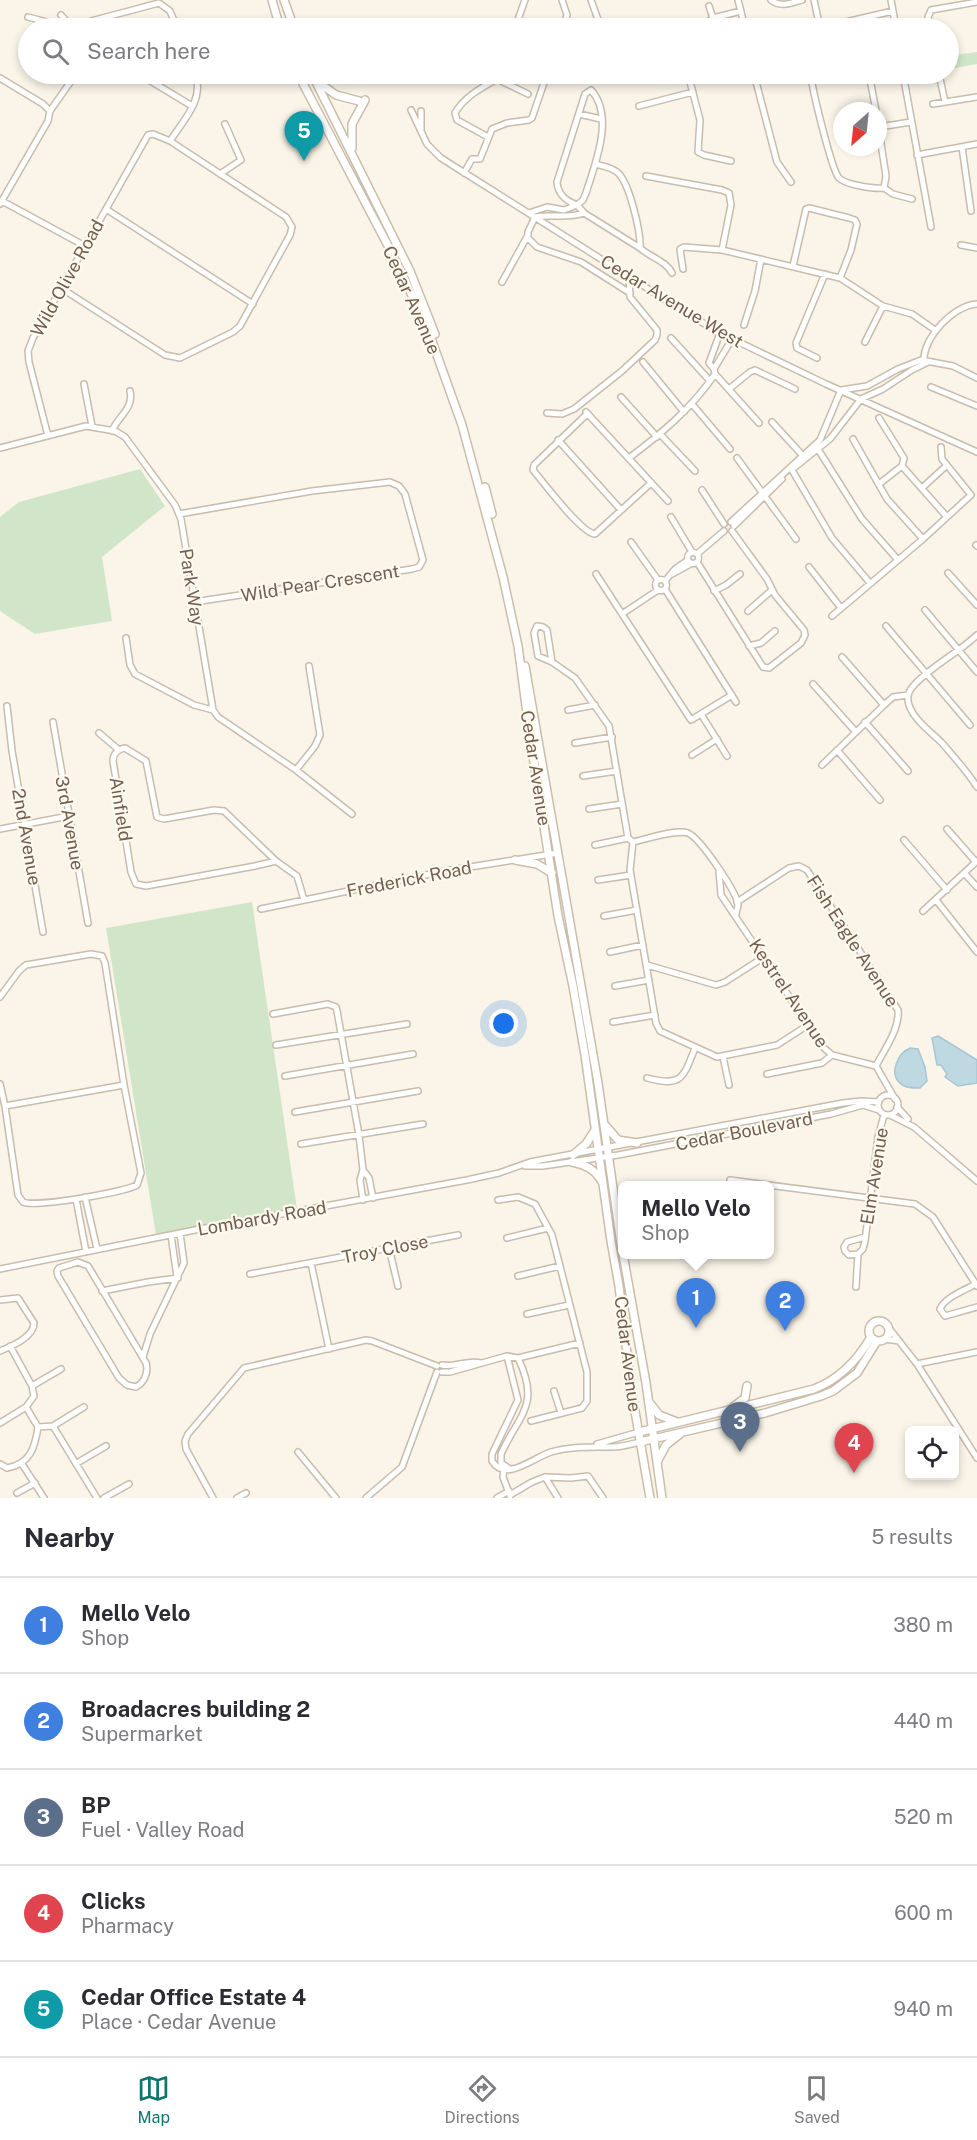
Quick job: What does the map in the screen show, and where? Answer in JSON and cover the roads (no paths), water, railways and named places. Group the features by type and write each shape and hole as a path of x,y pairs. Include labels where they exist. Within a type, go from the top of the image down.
{"main road":[{"path":"272,0 277,18"},
{"path":"284,0 290,18"},
{"name":"Cedar Avenue","path":"303,84 359,189 428,330 462,425 503,577 518,646 558,916 578,1013 631,1388 650,1498"},
{"name":"Cedar Avenue","path":"317,84 410,271 455,392 477,460 506,570 598,1083 618,1222"},
{"path":"323,84 336,95 362,101 351,128 352,151"},
{"path":"515,860 537,864 552,873"},
{"path":"603,1123 618,1140 637,1143"},
{"path":"595,1128 590,1139 573,1158 598,1175 604,1187"},
{"name":"Cedar Avenue","path":"624,1259 662,1498"},
{"path":"639,1432 802,1393 822,1386 831,1382 878,1339 888,1333 888,1327 883,1322 874,1322 870,1327 878,1339"},
{"path":"640,1442 765,1413 828,1393 857,1373 878,1339"},
{"path":"729,1410 743,1401 747,1386"},
{"path":"822,1386 828,1393"},
{"path":"647,1400 659,1415 669,1420 682,1422"},
{"path":"657,1463 666,1445 682,1433"}],"street":[{"path":"519,18 525,0"},
{"path":"562,0 566,18"},
{"path":"591,0 597,18"},
{"path":"738,0 743,18"},
{"path":"771,0 784,5 802,0"},
{"path":"814,0 818,18"},
{"path":"891,0 894,18"},
{"path":"928,18 931,10 977,2"},
{"path":"102,18 159,3 170,11 173,18"},
{"path":"709,6 713,18 741,11"},
{"path":"863,18 893,11"},
{"path":"0,78 43,104 50,111"},
{"path":"69,84 50,111 48,121 1,203 85,246"},
{"path":"156,84 192,106"},
{"path":"62,288 165,355 177,358 184,357 238,328 254,304 292,232 292,227 286,217 170,141 192,106 199,90 198,84"},
{"path":"488,137 457,120 455,113 466,98 489,84"},
{"path":"507,84 528,94"},
{"path":"464,173 472,159 480,159 492,129 507,123 532,118 544,84"},
{"path":"691,84 700,120 698,152 731,161"},
{"path":"757,84 777,162 791,182"},
{"path":"814,84 837,175 849,183 876,189 884,188 893,194 912,199"},
{"path":"871,84 874,102"},
{"path":"905,84 931,227"},
{"path":"941,84 945,102"},
{"path":"529,213 547,207 564,210 577,205 583,200 603,133 598,104 591,90 585,94 557,182 558,189 562,197 577,205 584,213 650,256 665,263 672,273"},
{"path":"639,106 693,92"},
{"path":"933,104 977,97"},
{"name":"Cedar Avenue West","path":"411,110 421,133 434,152 720,333 977,452"},
{"path":"421,111 421,133"},
{"path":"579,114 602,119"},
{"path":"887,124 911,122"},
{"path":"220,174 241,160 225,124"},
{"name":"Wild Olive Road","path":"48,436 29,362 28,351 33,338 146,138 153,134 170,141"},
{"path":"917,155 977,144"},
{"path":"962,147 971,211"},
{"path":"883,156 886,176 884,188"},
{"path":"595,164 614,169 622,178 638,223 640,248"},
{"path":"646,176 729,193 731,205 722,250"},
{"path":"106,209 254,304"},
{"path":"793,266 806,209 849,218 855,220 857,224 851,250 840,278"},
{"path":"502,282 535,218 544,215 566,217 584,213"},
{"path":"528,235 530,242 537,247 573,258 630,293"},
{"path":"960,245 977,248"},
{"path":"683,270 679,252 681,248 722,250 760,258 840,278 883,306 912,314 935,330"},
{"path":"744,325 752,302 760,258"},
{"path":"817,358 797,348 796,343 825,274"},
{"path":"547,413 562,414 574,409 622,371 655,340 657,330 632,300 628,276"},
{"path":"926,362 927,341 935,330 963,308 977,304"},
{"path":"865,342 883,306"},
{"path":"720,333 709,363 759,423"},
{"path":"671,338 710,381"},
{"path":"629,458 659,435 692,404 710,381 732,339"},
{"path":"643,362 684,412"},
{"path":"702,490 729,527 768,579 772,590 804,630 804,639 769,669 763,667 714,591 688,556 729,527 804,457 834,434 861,399 877,392 926,362"},
{"path":"817,447 841,390 872,384 902,367 926,362 953,366 977,378"},
{"path":"902,367 906,374"},
{"path":"729,389 755,370 795,389"},
{"path":"84,384 92,426"},
{"path":"872,384 877,392"},
{"path":"931,387 977,406"},
{"path":"112,431 130,405 130,391"},
{"path":"621,397 696,471"},
{"path":"692,404 730,449"},
{"path":"651,483 595,534 591,534 568,512 533,470 536,461 586,413 668,501"},
{"path":"879,418 903,455 904,461 902,466 879,484"},
{"path":"772,422 804,457"},
{"name":"Park Way","path":"0,448 92,426 123,435 129,442 175,505 179,514 213,710"},
{"path":"853,439 889,501 923,538"},
{"path":"558,440 621,510"},
{"path":"817,447 858,514 898,560"},
{"path":"832,616 971,495 946,466 941,456 941,447"},
{"path":"763,494 804,457"},
{"path":"737,458 796,539"},
{"path":"902,466 923,487 947,517"},
{"path":"923,487 946,466"},
{"path":"792,470 831,538 870,583"},
{"name":"Wild Pear Crescent","path":"179,514 315,492 385,482 394,483 405,494 422,562 419,567 412,569 194,602"},
{"path":"671,518 699,557 655,585 661,589 736,702"},
{"path":"622,614 666,584 631,542"},
{"path":"809,567 841,608"},
{"path":"948,573 977,605"},
{"path":"596,574 692,720 732,695"},
{"path":"714,591 740,574"},
{"path":"748,611 772,590"},
{"path":"925,610 977,672"},
{"path":"552,662 547,630 542,626 537,626 534,633 538,655 575,678 608,723 622,804 631,840 631,875 657,1026 662,1033 714,1057 723,1057 777,1045 808,1025"},
{"path":"886,626 970,725"},
{"path":"749,646 761,643 775,631"},
{"path":"977,634 959,651 915,683 908,695 908,703 914,715 952,755 977,787"},
{"path":"126,638 130,664 135,674 194,705 213,710 218,717 296,770 352,814"},
{"path":"842,657 884,705"},
{"path":"296,770 315,746 320,735 309,666"},
{"path":"813,684 855,731"},
{"path":"822,765 884,705 897,696 908,695"},
{"path":"568,710 595,705"},
{"name":"2nd Avenue","path":"7,706 12,751 43,932"},
{"path":"701,714 728,756"},
{"name":"3rd Avenue","path":"54,722 88,923"},
{"path":"865,722 908,771"},
{"path":"99,733 119,750"},
{"path":"575,742 612,737"},
{"path":"692,755 717,739"},
{"name":"Ainfield","path":"276,861 146,886 136,884 131,872 113,761 115,754 125,747 146,761 156,817 164,819 222,810 276,861 297,876 304,900"},
{"path":"837,750 880,800"},
{"path":"583,776 617,771"},
{"path":"589,809 622,804"},
{"path":"0,829 69,816"},
{"path":"923,911 976,862 947,829"},
{"name":"Kestrel Avenue","path":"631,840 678,833 688,834 699,841 737,902"},
{"path":"595,844 631,840"},
{"path":"904,840 947,890"},
{"name":"Frederick Road","path":"261,909 445,871 558,853"},
{"name":"Fish Eagle Avenue","path":"737,902 789,868 799,866 807,870 898,1010 897,1021 876,1066"},
{"name":"Kestrel Avenue","path":"719,871 720,892 823,1047 832,1055 876,1066"},
{"path":"965,874 977,887"},
{"path":"598,880 631,875"},
{"path":"936,900 977,952"},
{"path":"736,914 737,902"},
{"path":"604,916 637,910"},
{"path":"610,952 643,945"},
{"path":"0,997 23,967 99,954 105,963 140,1181 135,1187 76,1199 30,1205 21,1200 16,1185 0,1084"},
{"path":"647,965 716,985 725,982 764,957"},
{"path":"615,986 649,980"},
{"path":"273,1014 328,1004 336,1007 338,1011 359,1135 363,1170 360,1180 363,1200"},
{"path":"613,1022 655,1014"},
{"path":"276,1045 407,1024"},
{"path":"647,1078 668,1082 680,1079 686,1072 695,1048"},
{"path":"285,1076 413,1054"},
{"path":"767,1074 822,1063 832,1055"},
{"path":"723,1057 729,1085"},
{"path":"876,1066 905,1118 947,1150 971,1174"},
{"path":"5,1106 124,1085"},
{"path":"888,1085 886,1096 879,1102 879,1110 914,1127 977,1179"},
{"path":"295,1112 418,1091"},
{"path":"886,1096 895,1099"},
{"name":"Cedar Boulevard","path":"607,1153 637,1143 855,1101 879,1102"},
{"name":"Cedar Boulevard","path":"607,1153 799,1120 863,1105 879,1110"},
{"path":"887,1115 897,1107"},
{"path":"798,1112 799,1120"},
{"name":"Elm Avenue","path":"865,1237 847,1242 844,1247 845,1251 849,1255 858,1254 863,1249 865,1237 869,1199 878,1137 887,1115"},
{"path":"301,1144 423,1124"},
{"name":"Lombardy Road","path":"0,1269 478,1178 523,1166 607,1153"},
{"path":"363,1170 369,1178 373,1198"},
{"path":"730,1180 736,1181"},
{"path":"774,1187 910,1203 928,1211 976,1285 947,1301 940,1309 945,1316 977,1307"},
{"path":"85,1197 97,1250"},
{"path":"498,1200 522,1197 535,1204 548,1228 588,1376 586,1401 582,1408 531,1421"},
{"path":"76,1199 86,1252"},
{"path":"507,1238 548,1228"},
{"path":"143,1357 150,1334 178,1278 184,1260 180,1233"},
{"path":"171,1235 178,1278"},
{"name":"Troy Close","path":"250,1274 458,1235"},
{"path":"389,1248 398,1286"},
{"name":"Elm Avenue","path":"856,1287 858,1254"},
{"path":"78,1262 85,1263 102,1291 143,1357 147,1367 140,1385 133,1387 122,1382 58,1276 57,1270 62,1266 78,1262"},
{"path":"311,1263 329,1348"},
{"path":"518,1276 560,1266"},
{"path":"102,1291 178,1278"},
{"path":"0,1300 18,1298 34,1324 30,1333 0,1351"},
{"path":"527,1314 569,1305"},
{"path":"888,1327 917,1364 977,1458"},
{"path":"878,1339 900,1341"},
{"path":"213,1498 186,1449 185,1441 188,1434 244,1368 369,1340 440,1369 481,1363 507,1356 518,1358 579,1343"},
{"path":"0,1423 26,1407 33,1399 32,1386 10,1346"},
{"path":"917,1364 977,1352"},
{"path":"507,1356 518,1404 492,1454 494,1464 504,1468 518,1468 550,1452 596,1445 639,1432"},
{"path":"510,1495 500,1460 528,1403 529,1394 518,1358"},
{"path":"32,1386 61,1369"},
{"path":"366,1498 402,1467 440,1369"},
{"path":"554,1391 561,1413"},
{"path":"0,1464 7,1468 22,1464 33,1453 38,1426 26,1407"},
{"path":"38,1426 53,1426 84,1407"},
{"path":"513,1414 520,1418"},
{"path":"53,1426 97,1498"},
{"path":"596,1445 615,1447 640,1442"},
{"path":"77,1463 106,1446"},
{"path":"298,1452 336,1498"},
{"path":"22,1464 44,1498"},
{"path":"497,1498 510,1495 545,1477 588,1476 603,1498"},
{"path":"545,1477 558,1498"},
{"path":"17,1493 35,1482"},
{"path":"104,1498 129,1484"},
{"path":"237,1498 246,1493"}],"water":[{"path":"938,1036 977,1060 977,1083 958,1086 945,1077 947,1074 941,1065 937,1065 932,1038"},
{"path":"910,1048 918,1049 925,1067 927,1081 920,1088 909,1088 903,1085 895,1075 898,1059"}],"place":[{"name":"Cedar Office Estate 4","path":"304,161"},
{"name":"Mello Velo","path":"696,1328"},
{"name":"Broadacres building 2","path":"785,1331"},
{"name":"BP","path":"740,1452"},
{"name":"Clicks","path":"854,1473"}]}
